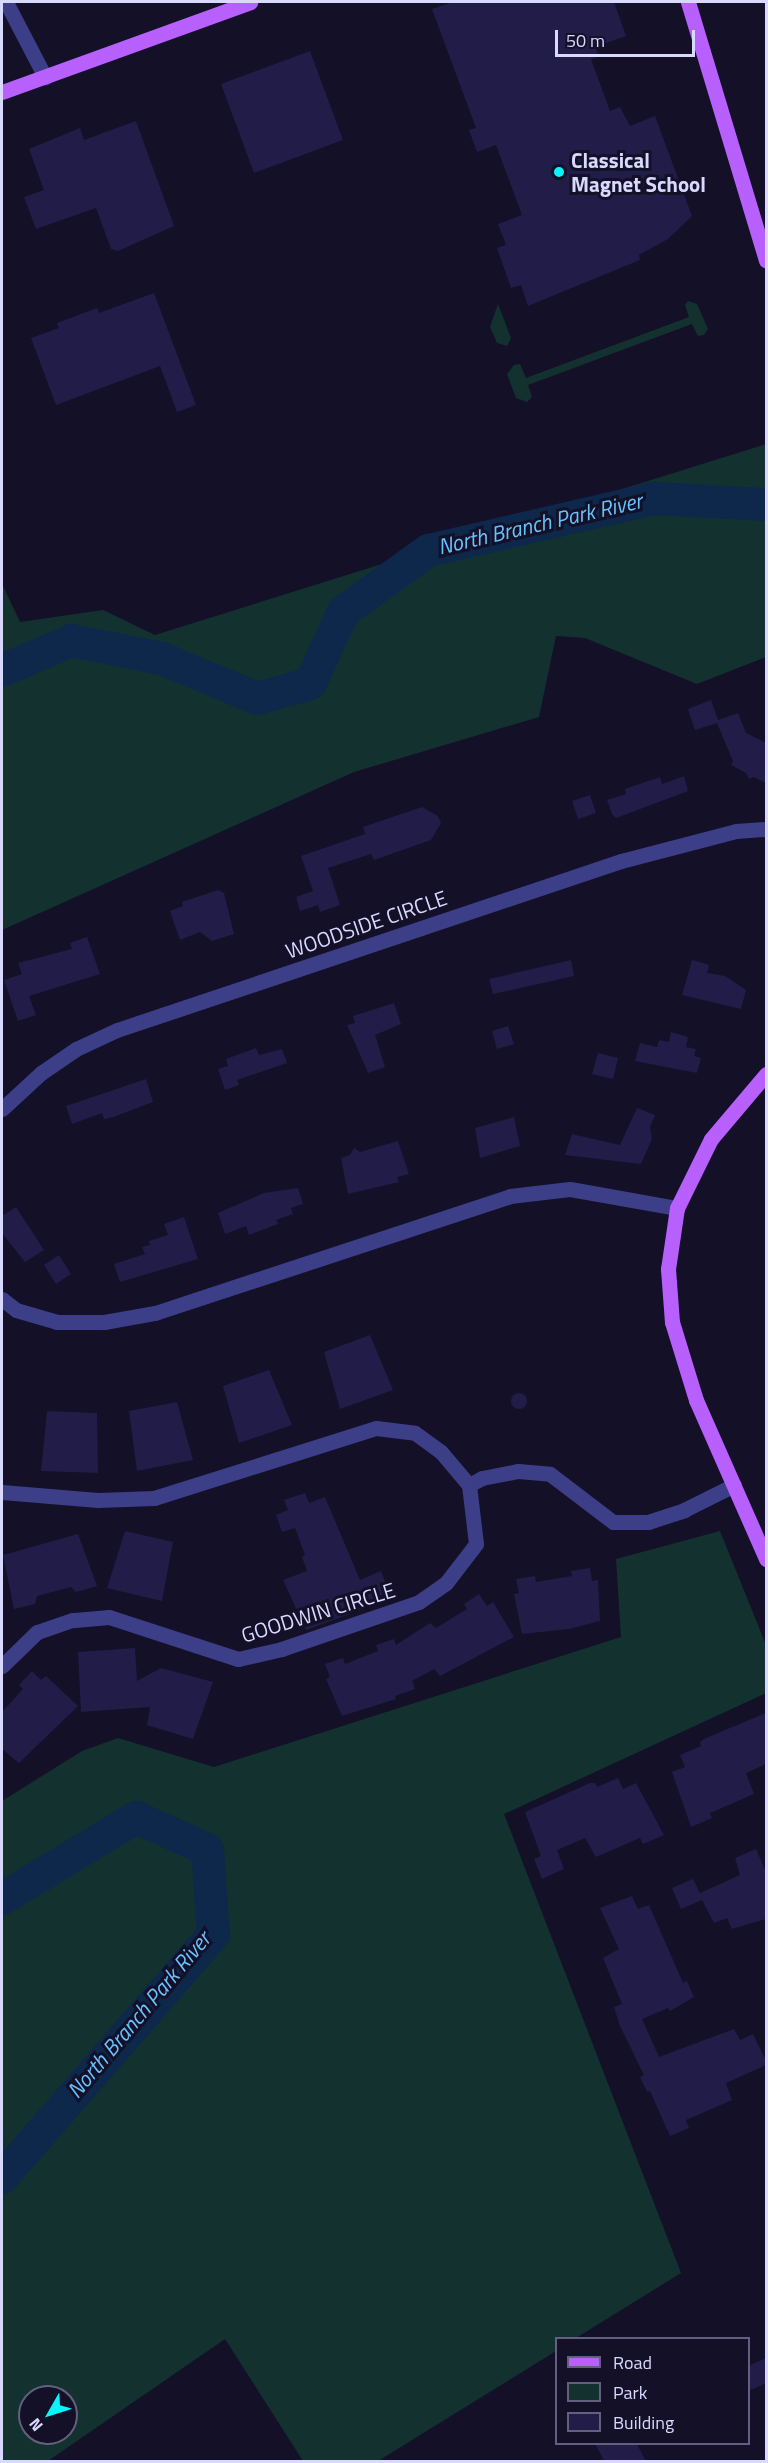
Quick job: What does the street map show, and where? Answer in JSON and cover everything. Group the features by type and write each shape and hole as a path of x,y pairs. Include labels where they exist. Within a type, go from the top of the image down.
{"main road":[{"path":"2,92 250,2"},
{"path":"688,2 766,261"},
{"path":"766,1074 711,1139 677,1208 668,1269 672,1322 696,1400 766,1559"}],"street":[{"path":"6,2 45,77"},
{"name":"WOODSIDE CIRCLE","path":"2,1109 41,1073 76,1049 117,1030 621,861 714,836 766,829"},
{"path":"2,1299 16,1310 57,1322 104,1322 155,1312 510,1196 570,1190 677,1208"},
{"path":"2,1491 98,1500 154,1498 376,1428 415,1433 441,1452 469,1485 482,1478 518,1471 550,1474 613,1522 648,1522 684,1510 734,1485"},
{"name":"GOODWIN CIRCLE","path":"2,1666 37,1632 72,1620 109,1617 238,1659 361,1625 419,1602 446,1583 468,1557 476,1544 469,1485"}],"green space":[{"path":"688,301 697,304 708,329 704,335 698,336 692,324 528,385 532,397 527,402 516,398 507,374 514,365 520,364 526,378 689,317 685,305"},
{"path":"498,304 511,338 507,346 497,343 490,327"},
{"path":"766,444 766,657 697,684 585,638 556,636 539,717 354,772 2,930 2,584 20,622 103,610 155,635"},
{"path":"720,1531 766,1645 766,1693 504,1814 681,2273 578,2337 555,2337 555,2352 378,2461 303,2461 225,2339 78,2440 78,2385 18,2385 18,2445 71,2445 48,2461 2,2461 2,1801 82,1751 118,1738 214,1767 621,1637 616,1559"}],"building":[{"path":"453,2 614,2 626,36 595,47 599,56 591,59 610,111 620,107 630,126 655,116 692,216 668,239 639,255 640,260 528,306 521,285 511,288 497,248 506,245 498,224 522,215 496,145 477,152 469,130 476,128 432,9"},
{"path":"310,51 343,140 254,173 221,84"},
{"path":"136,121 174,226 118,251 111,249 96,208 36,229 24,197 44,190 29,149 80,128 84,140"},
{"path":"154,293 196,405 177,412 160,366 56,405 31,338 59,328 57,323 97,308 99,313"},
{"path":"711,700 718,720 738,713 746,733 766,743 766,783 754,777 749,779 746,773 731,765 733,761 717,723 695,730 688,709"},
{"path":"684,776 688,791 616,818 612,814 607,800 626,794 625,789 660,777 662,784"},
{"path":"590,795 596,813 578,819 572,801"},
{"path":"422,807 438,816 441,823 431,840 374,860 371,854 328,868 340,905 320,912 318,905 300,911 296,897 313,891 301,856 365,834 363,827"},
{"path":"218,890 224,893 234,934 212,941 200,932 180,940 170,911 183,906 182,902"},
{"path":"87,937 100,974 29,996 36,1015 18,1021 4,980 22,974 18,963 72,949 70,943"},
{"path":"571,960 574,976 493,994 489,979"},
{"path":"692,960 709,965 707,973 725,976 746,990 741,1009 682,995"},
{"path":"394,1003 401,1024 375,1035 385,1067 368,1073 347,1025 355,1023 353,1016"},
{"path":"508,1026 514,1044 497,1049 492,1031"},
{"path":"671,1032 688,1037 686,1047 696,1049 694,1056 701,1058 697,1073 635,1061 640,1043 657,1047 659,1040 669,1042"},
{"path":"256,1048 259,1055 282,1049 287,1063 237,1080 239,1085 225,1090 218,1069 228,1066 226,1059"},
{"path":"598,1053 618,1058 613,1079 592,1074"},
{"path":"146,1079 153,1102 113,1117 104,1119 102,1113 72,1124 66,1106"},
{"path":"637,1108 655,1115 650,1127 652,1139 641,1164 565,1155 572,1134 620,1145"},
{"path":"514,1117 520,1146 480,1158 475,1128"},
{"path":"398,1141 409,1174 397,1177 399,1182 348,1194 341,1158 350,1155 354,1148 360,1152"},
{"path":"298,1188 303,1204 291,1208 293,1214 276,1220 278,1224 249,1235 246,1226 225,1234 218,1213 264,1193"},
{"path":"16,1207 44,1250 25,1262 2,1233 2,1216"},
{"path":"184,1217 198,1259 120,1282 114,1264 145,1254 142,1247 150,1245 149,1241 168,1235 164,1224"},
{"path":"59,1255 71,1274 56,1284 44,1265"},
{"path":"370,1335 393,1390 340,1409 324,1352"},
{"path":"269,1370 292,1425 239,1443 223,1386"},
{"path":"519,1393 525,1395 527,1401 525,1407 519,1409 513,1407 511,1401 513,1395"},
{"path":"177,1402 193,1460 137,1471 129,1411"},
{"path":"47,1411 97,1413 98,1473 41,1471"},
{"path":"305,1493 309,1503 325,1497 360,1580 381,1571 389,1592 367,1601 369,1607 306,1630 283,1580 307,1571 302,1557 305,1555 295,1528 282,1532 276,1515 288,1510 284,1500"},
{"path":"125,1531 173,1542 162,1601 107,1588"},
{"path":"78,1534 97,1586 76,1592 71,1587 37,1596 35,1604 14,1609 3,1555"},
{"path":"590,1568 592,1581 598,1580 600,1621 569,1629 522,1634 514,1594 519,1593 516,1579 535,1576 536,1582 572,1576 571,1571"},
{"path":"479,1594 487,1606 493,1602 514,1637 440,1676 434,1669 412,1681 415,1689 395,1696 396,1699 342,1716 326,1679 330,1677 325,1664 343,1658 345,1664 378,1651 376,1645 394,1639 396,1645 430,1623 436,1628 467,1609 464,1604"},
{"path":"135,1648 137,1681 161,1668 213,1682 193,1739 147,1725 150,1707 81,1712 78,1652"},
{"path":"32,1671 41,1680 46,1676 78,1706 19,1763 2,1749 2,1712 23,1689 19,1685"},
{"path":"766,1713 766,1764 746,1773 754,1794 710,1813 712,1818 691,1827 672,1772 685,1767 680,1755 701,1746 700,1742 706,1738"},
{"path":"618,1778 623,1789 636,1783 664,1835 643,1844 640,1838 596,1857 585,1838 557,1850 564,1869 542,1879 534,1859 541,1856 525,1812 590,1783 595,1783 597,1787"},
{"path":"756,1849 766,1872 766,1919 732,1929 727,1918 714,1923 702,1900 681,1909 672,1888 693,1879 700,1893 740,1875 735,1858"},
{"path":"632,1896 638,1909 649,1905 683,1983 687,1981 694,1997 670,2011 668,2008 642,2019 659,2057 734,2029 740,2040 753,2034 766,2061 766,2065 726,2083 732,2100 686,2120 689,2128 670,2136 650,2091 647,2092 640,2077 644,2075 620,2026 614,2007 622,2004 603,1958 619,1949 600,1908"},
{"path":"766,2358 766,2383 750,2390 750,2365"},
{"path":"596,2445 638,2445 646,2462 605,2462"}],"waterway":[{"name":"North Branch Park River","path":"2,670 71,640 161,658 257,698 310,683 343,611 428,550 654,498 766,504"},
{"name":"North Branch Park River","path":"2,1898 136,1817 207,1849 213,1934 2,2177"}],"place":[{"name":"Classical Magnet School","path":"559,172"}]}
